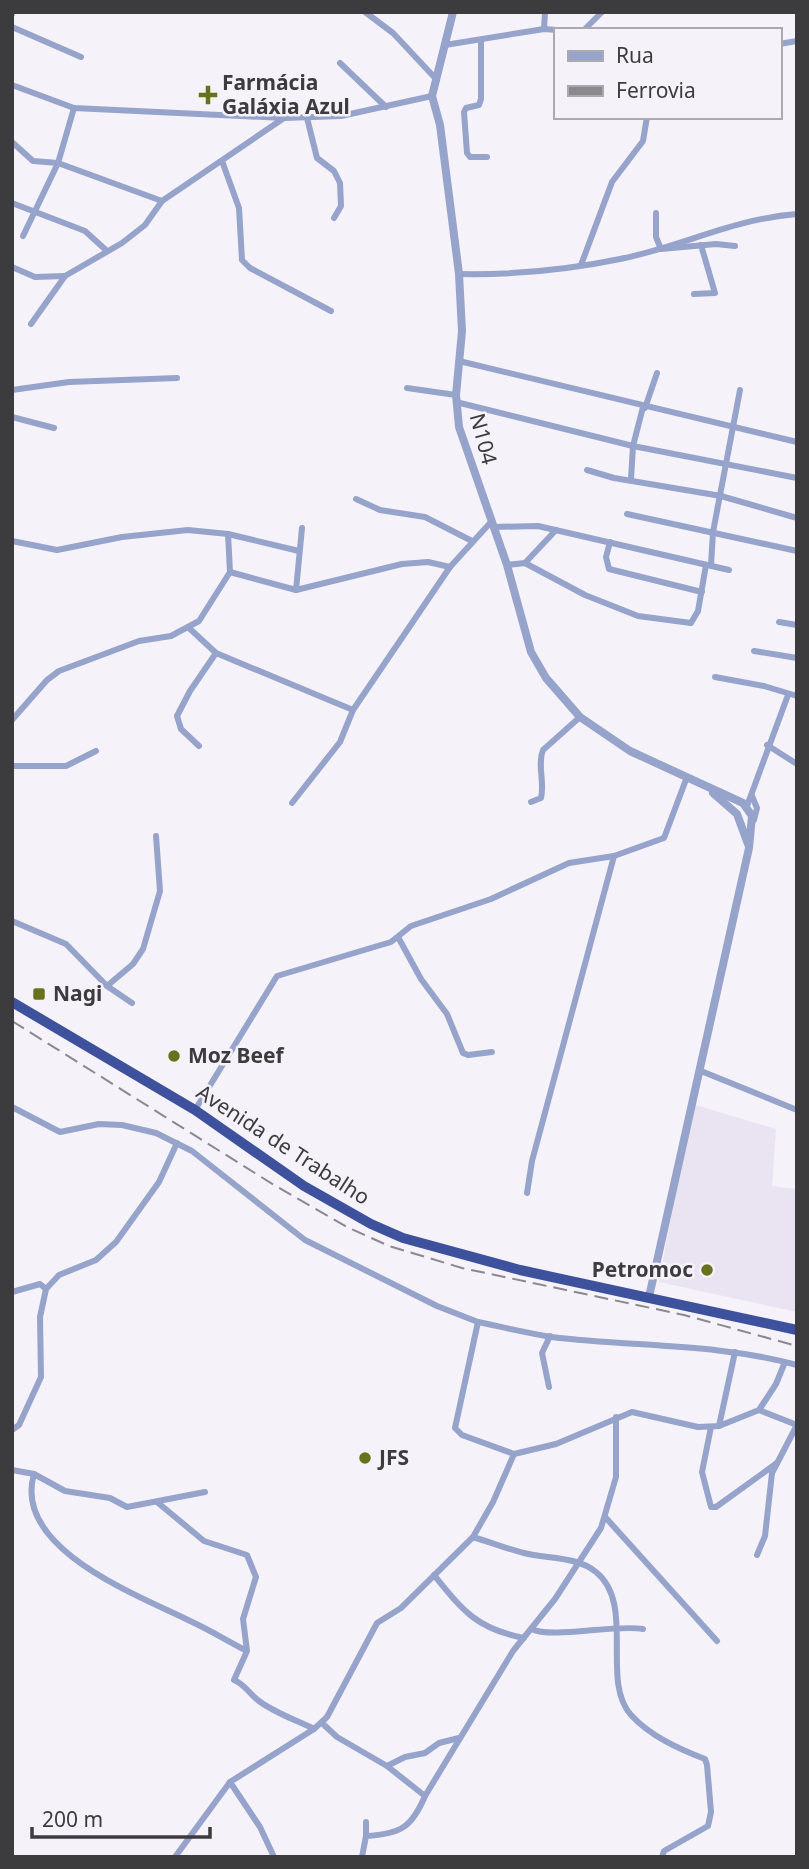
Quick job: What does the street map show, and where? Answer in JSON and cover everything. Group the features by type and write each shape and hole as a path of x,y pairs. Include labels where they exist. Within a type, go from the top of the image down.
{"highway":[{"name":"Avenida de Trabalho","path":"12,1002 195,1110 304,1186 371,1224 403,1238 520,1270 797,1330"}],"street":[{"path":"365,12 393,33 437,80"},
{"path":"12,85 74,108 284,118 341,116 432,96 453,12"},
{"path":"544,29 545,12"},
{"path":"586,28 602,12"},
{"path":"12,27 82,57"},
{"path":"445,45 544,29 554,30"},
{"path":"481,40 481,99 479,105 466,108 464,112 467,153 470,157 487,157"},
{"path":"340,63 386,107"},
{"name":"N104","path":"432,96 440,125 459,274 462,331 456,399 464,445 507,565 531,652 546,678 580,717 630,751 747,806"},
{"path":"23,236 58,163 74,108"},
{"path":"31,324 65,276 145,225 162,201 284,118"},
{"path":"307,118 317,158 334,170 340,183 341,206 334,218"},
{"path":"581,265 612,182 643,141 647,119"},
{"path":"12,142 33,161 58,163 162,201"},
{"path":"222,161 239,208 242,260 250,268 331,311"},
{"path":"12,203 85,231 107,251"},
{"path":"656,213 656,237 663,250 701,245 735,246"},
{"path":"459,274 523,273 621,259 758,217 797,214"},
{"path":"694,294 715,293 701,245"},
{"path":"12,268 35,277 65,276"},
{"path":"459,361 644,408 797,442"},
{"path":"631,480 633,446 656,373"},
{"path":"13,388 69,382 177,378"},
{"path":"407,387 633,446 726,462 797,478"},
{"path":"507,565 525,563 585,595 638,617 691,623 695,619 708,565 740,390"},
{"path":"12,418 54,428"},
{"path":"587,470 721,496 797,518"},
{"path":"356,499 380,510 425,517 472,541"},
{"path":"627,514 797,551"},
{"path":"292,803 340,742 353,710 450,567 472,541 492,524 538,526 729,570"},
{"path":"296,590 302,528"},
{"path":"12,541 57,550 188,530 228,534 299,551"},
{"path":"525,563 556,530"},
{"path":"12,720 47,680 59,671 139,641 171,636 199,621 230,572 228,534"},
{"path":"610,542 606,557 609,569 702,592"},
{"path":"230,572 296,590 402,564 428,562 450,567"},
{"path":"779,622 797,625"},
{"path":"189,628 216,653 353,710"},
{"path":"754,651 797,658"},
{"path":"200,746 181,729 177,716 190,691 216,653"},
{"path":"715,677 764,686 797,696"},
{"path":"753,823 747,806 767,745 788,695"},
{"path":"531,802 541,797 544,785 540,757 543,750 580,717"},
{"path":"767,745 797,764"},
{"path":"12,766 66,766 96,751"},
{"path":"195,1110 277,976 391,942 411,926 491,900 569,863 614,856 664,838 687,777"},
{"name":"N104","path":"700,782 737,814 749,848"},
{"path":"649,1297 749,848 757,808 752,796"},
{"path":"107,985 133,964 143,949 160,891 156,836"},
{"path":"527,1193 532,1161 614,856"},
{"path":"12,920 66,944 107,985 132,1003"},
{"path":"398,937 421,979 447,1014 463,1053 468,1055 492,1052"},
{"path":"701,1071 797,1110"},
{"path":"12,1107 60,1132 99,1124 122,1125 156,1133 177,1143 305,1240 438,1306 478,1322 550,1336 735,1352 797,1365"},
{"path":"12,1430 19,1425 41,1377 40,1317 46,1289 59,1275 96,1260 116,1242 159,1182 177,1143"},
{"path":"12,1292 40,1284 46,1289"},
{"path":"478,1322 456,1433 514,1454 556,1444 632,1412 710,1427 719,1426 759,1410 776,1384 785,1362"},
{"path":"549,1387 542,1353 550,1336"},
{"path":"719,1426 735,1352"},
{"path":"757,1555 765,1536 769,1487 777,1463 797,1425 759,1410"},
{"path":"366,1836 391,1833 418,1815 425,1796 459,1738 606,1518 618,1459 616,1417"},
{"path":"710,1427 702,1472 711,1507 716,1507 777,1463"},
{"path":"174,1857 230,1782 322,1723 377,1623 401,1608 472,1537 494,1502 514,1454"},
{"path":"12,1470 34,1474 65,1491 110,1498 127,1507 205,1492"},
{"path":"34,1474 30,1490 44,1529 73,1557 117,1587 247,1651"},
{"path":"157,1502 204,1541 242,1552 253,1564 256,1577 243,1619 247,1651 234,1680 242,1682 256,1699 273,1710 314,1729"},
{"path":"606,1518 717,1641"},
{"path":"472,1537 524,1554 577,1562 594,1570 606,1584 614,1605 620,1681 630,1714 655,1734 705,1759 707,1765 711,1812 708,1826 664,1852 662,1857"},
{"path":"434,1575 453,1599 487,1629 524,1638"},
{"path":"533,1629 545,1633 617,1626 643,1629"},
{"path":"322,1723 355,1749 387,1766 425,1796"},
{"path":"387,1766 405,1756 425,1753 439,1742 459,1738"},
{"path":"230,1782 260,1827 274,1857"},
{"path":"362,1857 366,1822"}],"shaded area":[{"path":"692,1104 776,1129 772,1186 797,1189 797,1312 659,1282"}],"railway":[{"path":"12,1021 274,1185 347,1227 389,1246 462,1268 684,1315 797,1346"}],"place":[{"name":"Farmácia Galáxia Azul","path":"208,95"},
{"name":"Nagi","path":"39,994"},
{"name":"Moz Beef","path":"174,1056"},
{"name":"Petromoc","path":"707,1270"},
{"name":"JFS","path":"365,1458"}]}
